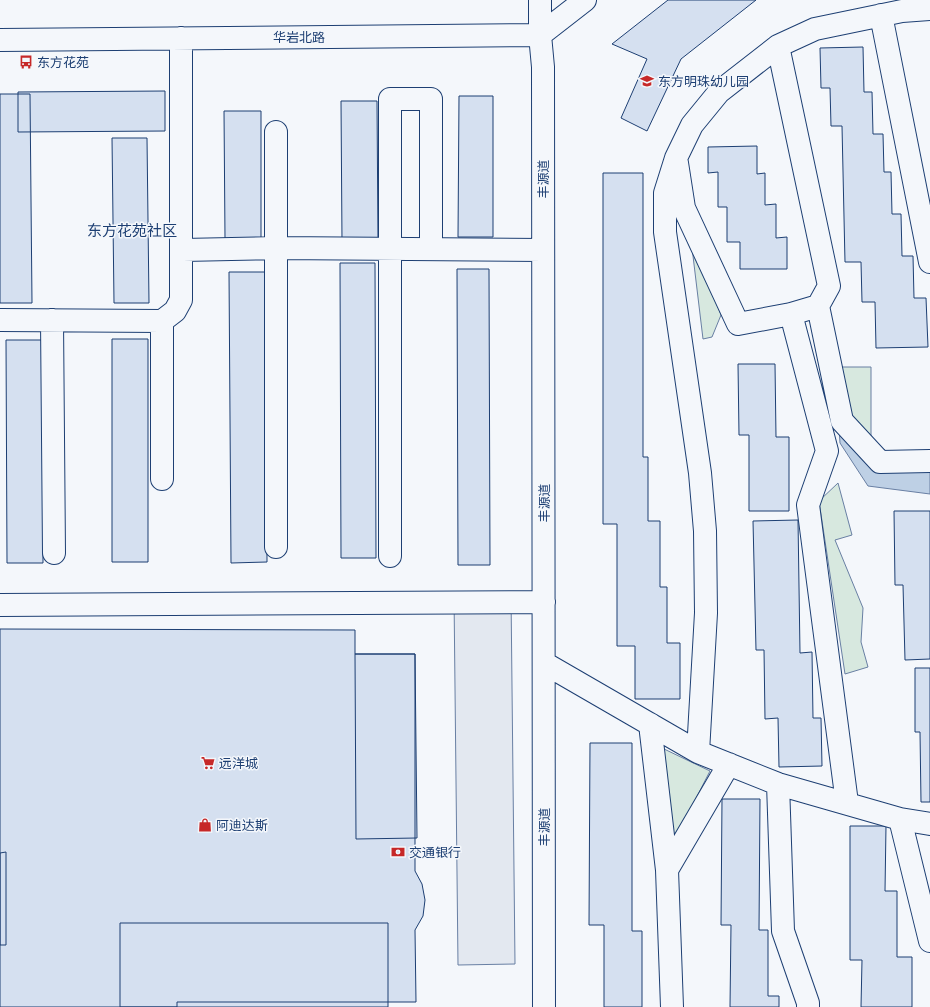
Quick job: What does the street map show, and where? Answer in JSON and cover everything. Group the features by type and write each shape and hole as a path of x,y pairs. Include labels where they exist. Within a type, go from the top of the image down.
{"street":[{"name":"丰源道","path":"540,0 540,35 543,67 544,1007"},
{"path":"540,35 585,0"},
{"path":"698,752 706,613 705,530 700,473 666,232 666,193 676,158 692,125 719,92 778,46 815,29 881,14 928,6"},
{"path":"881,14 930,262"},
{"name":"华岩北路","path":"0,40 540,35"},
{"path":"0,320 162,320 175,312 182,300 182,38"},
{"path":"778,46 829,286 818,306 842,421 880,462 930,461"},
{"path":"390,556 390,99 431,99 431,249"},
{"path":"276,132 276,547"},
{"path":"676,158 684,208 738,324 791,314 818,306"},
{"path":"183,250 276,248 543,250"},
{"path":"791,314 827,451 808,505 847,803"},
{"path":"52,320 54,553"},
{"path":"162,320 162,479"},
{"path":"0,605 544,602"},
{"path":"544,663 698,752 778,784 900,819 930,824"},
{"path":"650,724 666,870 672,1007"},
{"path":"666,870 729,764"},
{"path":"778,784 783,932 808,1003 808,1007"},
{"path":"900,819 930,941"}],"shaded area":[{"path":"690,231 721,315 712,337 703,339"},
{"path":"839,367 871,367 871,442 852,422"},
{"path":"838,483 852,535 835,540 863,608 861,642 868,667 845,674 819,501"},
{"path":"511,594 515,964 458,965 454,595"},
{"path":"662,748 710,771 672,845"}],"water":[{"path":"839,428 878,471 930,470 930,494 868,486 840,443"}],"building":[{"path":"668,0 756,0 681,59 647,131 621,118 647,59 612,44"},
{"path":"863,47 864,92 872,92 873,134 883,134 884,172 891,172 892,214 901,214 902,256 913,256 914,298 926,298 928,347 876,348 875,302 862,302 861,262 845,262 842,126 831,126 830,88 821,88 820,48"},
{"path":"165,91 165,131 18,132 18,92"},
{"path":"0,94 30,94 32,303 0,303"},
{"path":"459,96 493,96 493,237 458,237"},
{"path":"341,101 377,101 378,242 342,242"},
{"path":"224,111 261,111 261,239 225,239"},
{"path":"112,138 147,138 149,303 114,303"},
{"path":"757,146 757,174 765,173 765,205 776,204 776,238 787,237 787,269 740,269 740,242 727,242 727,207 718,207 718,172 708,173 708,147"},
{"path":"603,173 643,173 643,457 648,457 648,521 660,521 660,587 667,587 667,643 680,643 680,699 635,699 635,646 617,646 617,524 603,524"},
{"path":"340,263 375,263 376,558 341,558"},
{"path":"457,269 489,269 490,565 458,565"},
{"path":"229,272 266,272 267,562 231,563"},
{"path":"112,339 148,339 148,562 112,562"},
{"path":"6,340 42,340 43,563 7,563"},
{"path":"738,364 775,364 776,437 789,437 789,511 749,511 749,435 739,435"},
{"path":"894,511 930,511 930,659 905,660 903,585 895,585"},
{"path":"798,520 800,653 812,652 813,718 821,718 822,766 779,767 778,718 765,719 764,650 756,650 753,521"},
{"name":"远洋城","path":"0,629 355,630 355,654 415,654 415,871 422,884 425,900 423,916 415,930 416,1002 177,1002 177,1007 0,1007"},
{"path":"355,654 415,654 417,838 356,839"},
{"path":"915,668 930,668 930,802 921,802 920,732 915,732"},
{"path":"590,743 632,743 632,931 642,931 642,1007 604,1007 604,925 589,925"},
{"path":"722,799 760,799 759,930 768,930 768,996 779,996 779,1007 730,1007 731,925 721,925"},
{"path":"850,826 886,826 885,891 897,891 897,957 912,957 912,1007 861,1007 862,960 850,960"},
{"path":"6,852 6,945 0,945 0,853"},
{"path":"120,923 388,923 388,1007 120,1007"}],"place":[{"name":"东方花苑","path":"26,62"},
{"name":"东方明珠幼儿园","path":"647,81"},
{"name":"远洋城","path":"208,763"},
{"name":"阿迪达斯","path":"205,825"},
{"name":"交通银行","path":"398,852"}],"district":[{"name":"东方花苑社区","path":"132,230"}]}
